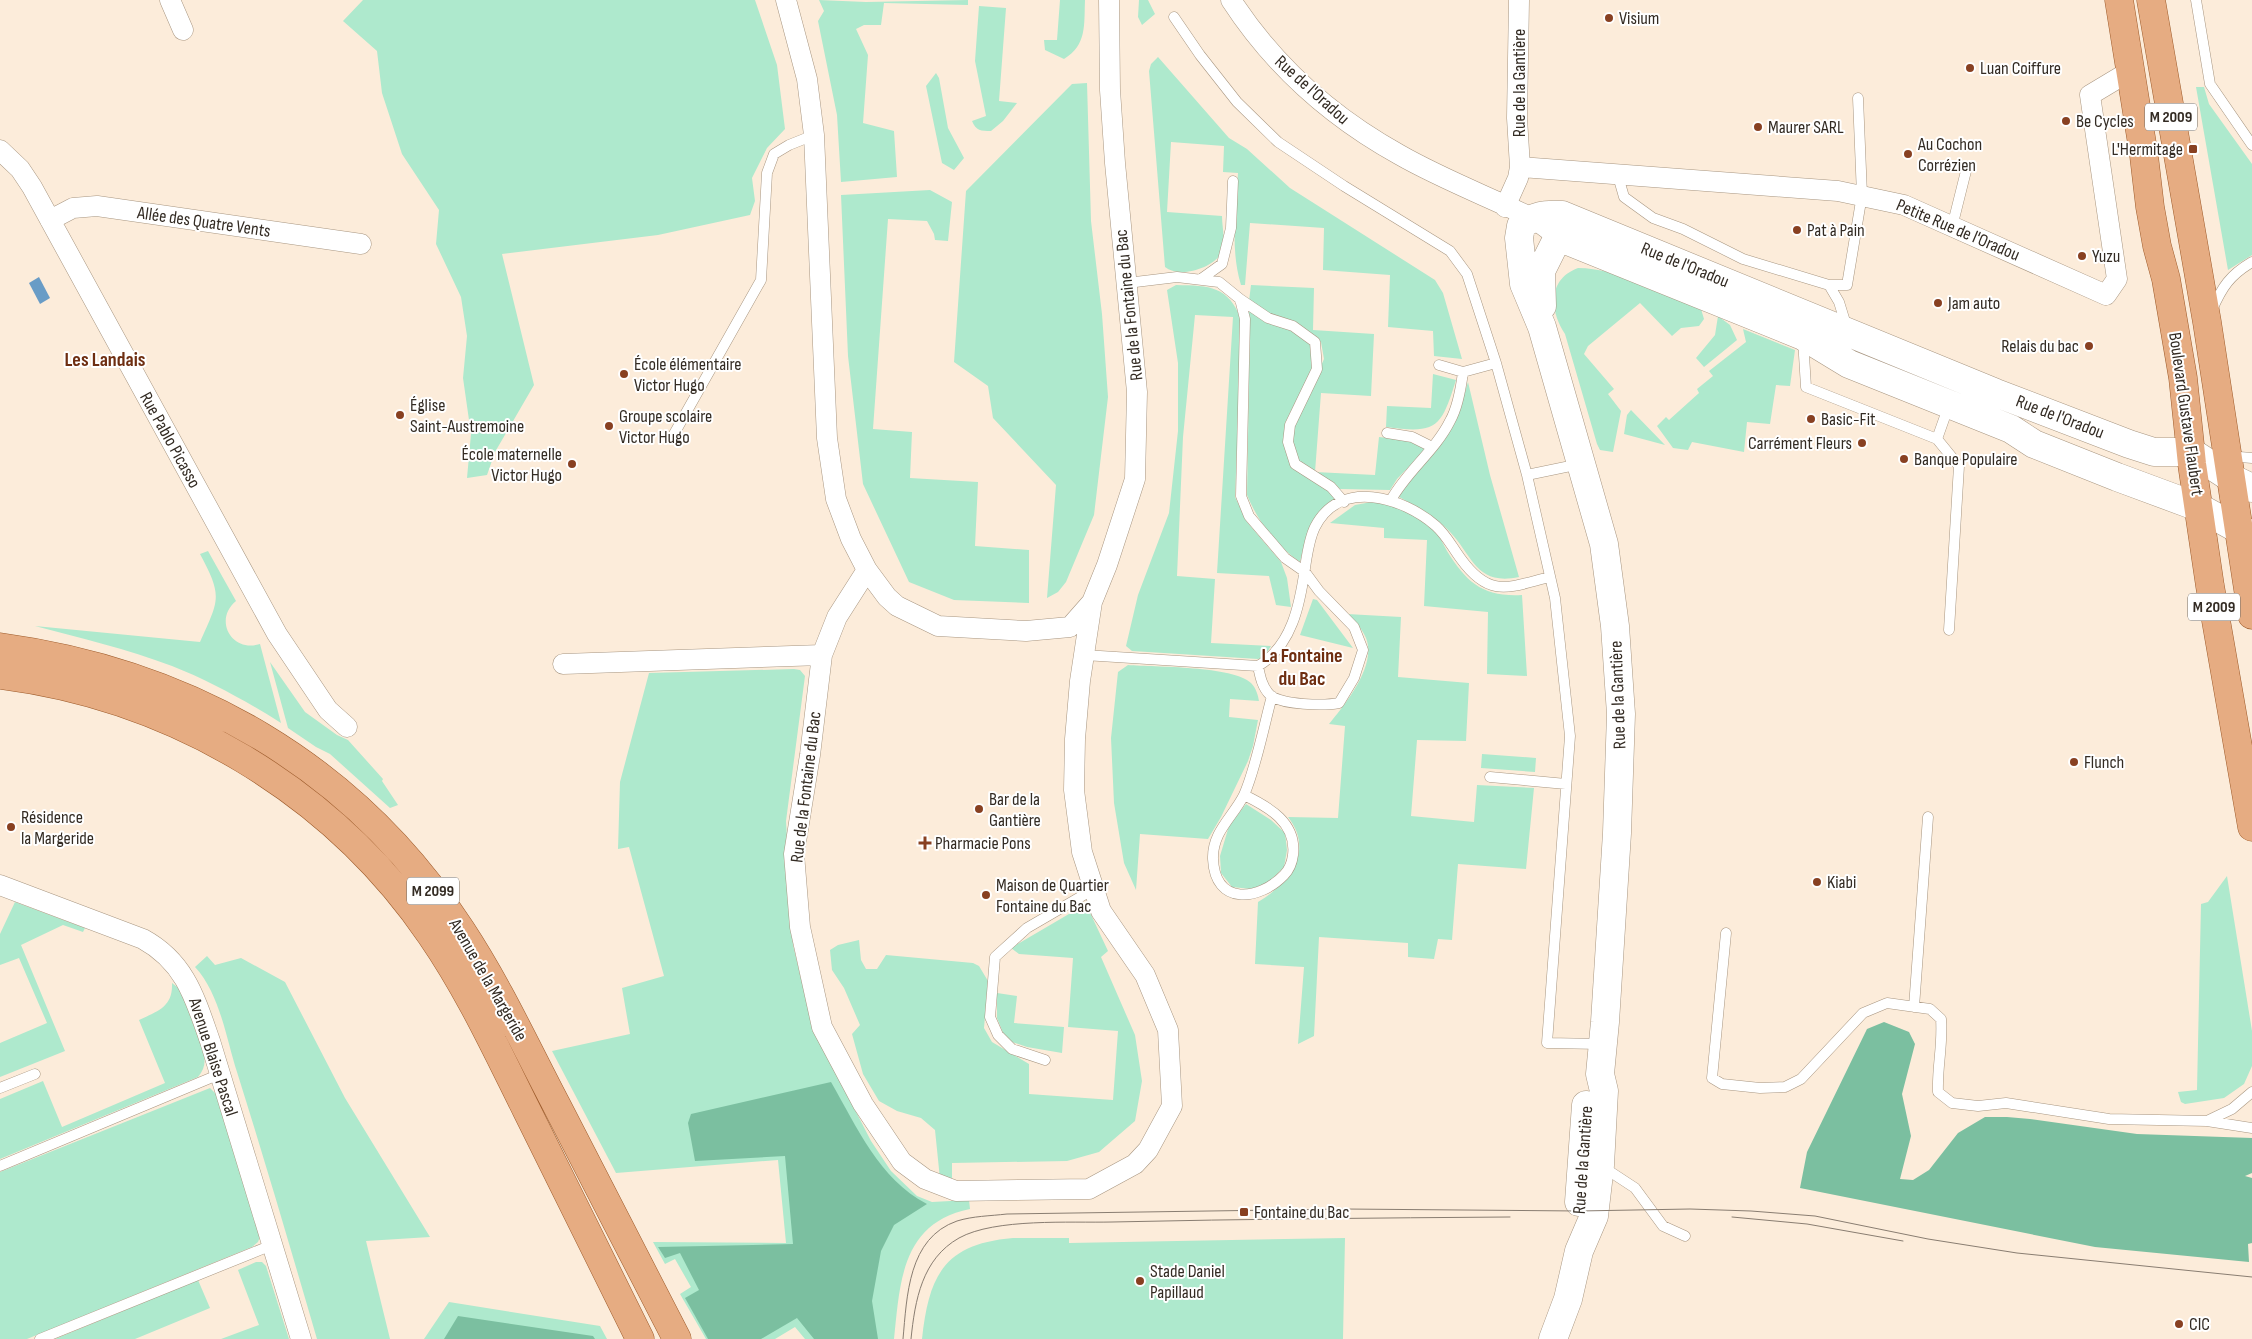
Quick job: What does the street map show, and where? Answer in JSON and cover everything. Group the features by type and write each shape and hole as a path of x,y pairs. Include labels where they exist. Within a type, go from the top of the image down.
{"main road":[{"name":"Boulevard Gustave Flaubert","path":"2119,0 2157,246 2166,279 2183,378 2246,532 2252,614"},
{"name":"Boulevard Gustave Flaubert","path":"2151,0 2207,322 2217,465 2198,506 2252,827"},
{"name":"Rue de l'Oradou","path":"1532,218 1543,214 1562,215 1996,393 2129,444 2154,452 2217,465"},
{"name":"Rue de la Gantière","path":"1532,218 1521,226 1519,238 1524,284 1542,325 1604,544 1615,626 1621,714 1617,833 1600,1074 1604,1091 1600,1165 1594,1216 1579,1251 1568,1299 1553,1339"},
{"name":"Rue de l'Oradou","path":"1558,237 1803,336 1849,364 2011,429 2034,444 2122,479 2198,506 2246,532"},
{"name":"Rue de la Gantière","path":"1542,325 1540,271 1558,237"},
{"name":"Avenue de la Margeride","path":"0,647 92,664 133,676 211,708 249,728 291,755 351,802 381,832 436,895 483,966 677,1339"},
{"name":"Avenue de la Margeride","path":"0,675 88,692 169,719 207,738 245,758 302,798 346,836 377,867 430,933 466,991 640,1339"},
{"name":"Rue de la Gantière","path":"1579,1251 1583,1131 1588,1089 1600,1074"}],"street":[{"path":"170,0 183,30"},
{"name":"Rue de la Fontaine du Bac","path":"786,0 807,79 814,135 827,438 836,499 851,539 867,570 886,597 897,606 938,626 1026,631 1070,627 1092,602"},
{"name":"Rue de la Fontaine du Bac","path":"867,570 837,617 822,655 810,755 794,854 800,927 822,1027 863,1104 902,1162 925,1179 956,1191 1089,1189 1135,1164 1148,1150 1172,1106 1168,1030 1145,975 1101,911 1082,852 1074,790 1075,738 1092,602 1107,565 1135,479 1138,392 1110,90 1109,0"},
{"name":"Rue de l'Oradou","path":"1230,0 1286,71 1343,121 1400,155 1532,218"},
{"name":"Rue de la Gantière","path":"1519,0 1517,118 1520,167"},
{"name":"Petite Rue de l'Oradou","path":"1520,167 1618,176 1828,190 1862,195 1904,205 2106,295 2117,279 2090,95 2130,71"},
{"name":"Rue Pablo Picasso","path":"0,150 26,177 277,634 328,710 346,727"},
{"path":"1505,206 1518,178 1520,167"},
{"name":"Allée des Quatre Vents","path":"50,220 73,208 97,206 361,244"},
{"path":"1532,218 1558,237"},
{"path":"563,664 822,655"},
{"name":"Avenue Blaise Pascal","path":"0,885 143,939 158,947 187,981 210,1041 301,1339"}],"lane":[{"path":"2196,0 2210,84 2252,145"},
{"path":"1174,17 1200,55 1237,102 1278,142 1344,186 1450,251 1467,274 1496,363 1527,475 1555,598 1570,736 1547,1043 1603,1044"},
{"path":"1618,176 1624,197 1653,218 1683,229 1743,259 1828,285 1846,285 1862,195 1858,98"},
{"path":"674,434 761,280 767,173 774,154 789,145 814,135"},
{"path":"1952,227 1967,167"},
{"path":"1201,279 1222,264 1231,228 1233,181"},
{"path":"1532,218 1609,243 1976,395 2126,454 2154,462"},
{"path":"2207,322 2222,286 2238,271 2252,262"},
{"path":"1127,283 1177,277 1219,282 1240,300 1268,318 1293,326 1316,342 1317,369 1290,425 1288,442 1295,464 1331,487 1344,502"},
{"path":"1828,285 1839,302 1848,332"},
{"path":"1240,300 1245,320 1241,496 1249,516 1285,558 1305,572 1319,591 1354,627 1363,650 1354,678 1339,702 1327,705 1284,701 1272,696 1265,688 1258,666"},
{"path":"1803,336 1806,387 1937,439 1959,466 1949,630"},
{"path":"1439,365 1463,372 1496,363"},
{"path":"1391,500 1401,483 1432,448 1451,421 1461,387 1463,372"},
{"path":"1937,439 1949,405"},
{"path":"1387,432 1412,437 1432,448"},
{"path":"1527,475 1582,464"},
{"path":"1084,655 1258,666 1267,661 1283,644 1297,613 1314,527 1331,508 1355,498 1376,496 1391,500 1429,520 1448,536 1461,559 1482,583 1502,588 1550,577"},
{"path":"1244,796 1276,814 1291,832 1293,840 1289,871 1270,887 1250,895 1228,892 1221,885 1216,874 1213,859 1215,843 1224,823 1244,796 1272,696"},
{"path":"1490,777 1566,784"},
{"path":"1914,1007 1928,817"},
{"path":"1045,1060 1012,1049 998,1035 990,1017 995,957 1027,928 1094,889"},
{"path":"1726,933 1712,1078 1722,1084 1760,1088 1785,1087 1801,1079 1862,1013 1886,1003 1930,1009 1941,1019 1943,1040 1937,1076 1938,1092 1952,1103 1978,1106 2006,1103 2109,1120 2207,1121 2252,1128"},
{"path":"0,1088 35,1074"},
{"path":"0,1166 220,1074"},
{"path":"2207,1121 2232,1109 2252,1092"},
{"path":"1600,1165 1635,1188 1663,1226 1685,1236"},
{"path":"40,1339 272,1246"}],"green space":[{"path":"363,0 755,0 777,65 785,129 767,148 752,178 755,201 750,215 658,235 502,254 534,385 495,452 487,475 467,478 471,434 463,378 467,336 461,297 436,244 439,210 402,154 382,93 377,51 343,21"},
{"path":"819,0 866,2 968,0 968,5 884,3 881,25 864,25 856,29 868,55 863,123 894,131 897,177 841,182 837,115 818,21 824,11"},
{"path":"1060,0 1085,0 1083,34 1077,47 1064,59 1045,50 1044,40 1057,40"},
{"path":"1139,0 1148,0 1155,14 1142,25 1138,17"},
{"path":"979,6 1006,8 999,101 1017,103 1003,121 991,131 979,130 972,121 986,116 975,61"},
{"path":"1158,57 1229,138 1247,149 1290,188 1435,280 1443,293 1462,359 1434,356 1433,331 1388,327 1390,275 1323,270 1324,228 1250,223 1245,285 1241,285 1235,244 1238,173 1223,172 1224,146 1171,142 1167,212 1222,216 1224,244 1218,258 1204,267 1187,272 1179,272 1165,267 1149,71 1151,64"},
{"path":"936,73 939,78 948,128 964,158 954,170 942,163 926,86"},
{"path":"1087,83 1091,221 1102,314 1108,397 1094,515 1066,582 1058,592 1047,598 1056,485 993,418 988,386 954,362 966,191 1072,84"},
{"path":"2196,87 2204,87 2209,104 2252,164 2252,255 2228,270"},
{"path":"930,190 952,202 948,241 935,240 927,221 888,219 873,429 912,432 910,478 978,482 975,546 1029,550 1029,603 954,600 909,582 863,484 848,356 841,195"},
{"path":"1578,268 1609,272 1641,283 1701,309 1704,319 1699,326 1681,328 1672,336 1640,303 1588,346 1584,354 1614,389 1608,394 1621,411 1613,452 1600,450 1597,444 1565,334 1556,315 1554,305 1556,287 1568,273"},
{"path":"1176,285 1208,287 1224,294 1237,309 1242,321 1235,497 1247,522 1281,562 1287,578 1291,607 1276,605 1269,576 1217,573 1233,317 1195,315 1183,437 1177,576 1215,579 1211,643 1271,646 1264,657 1258,659 1132,651 1126,646 1138,595 1169,513 1178,431 1178,363 1167,290"},
{"path":"1251,285 1314,288 1313,330 1374,334 1371,396 1321,393 1315,472 1299,462 1292,440 1295,424 1324,359 1321,342 1293,322 1269,313 1249,301"},
{"path":"1246,308 1265,322 1291,330 1310,344 1313,367 1285,423 1284,441 1291,467 1339,499 1330,504 1316,518 1308,534 1300,562 1269,533 1251,505 1247,495 1250,322"},
{"path":"1718,316 1730,325 1737,340 1704,367 1696,358 1715,335"},
{"path":"1743,329 1795,350 1790,386 1776,385 1770,424 1747,422 1744,452 1692,442 1688,450 1673,448 1657,426 1666,417 1669,420 1699,393 1697,389 1713,376 1709,371 1746,342"},
{"path":"1433,374 1456,380 1441,418 1427,428 1403,429 1386,427 1387,406 1431,408"},
{"path":"1468,382 1490,475 1519,577 1505,579 1484,573 1444,526 1426,512 1399,497 1410,479 1435,452 1451,428"},
{"path":"1631,410 1665,445 1624,434 1627,415"},
{"path":"1379,437 1413,441 1426,449 1397,479 1390,490 1340,489 1316,472 1375,475"},
{"path":"1377,501 1403,510 1427,523 1436,532 1454,562 1469,580 1477,586 1497,593 1522,595 1527,676 1487,674 1488,612 1424,606 1427,540 1384,538 1384,528 1330,523 1355,505"},
{"path":"208,551 236,601 229,609 226,617 229,633 241,644 250,646 260,644 281,723 228,692 172,666 87,639 35,626 200,642 216,598 212,580 200,554"},
{"path":"1313,599 1317,600 1353,648 1300,635"},
{"path":"1347,614 1401,617 1398,677 1469,683 1466,741 1417,740 1411,816 1474,822 1477,785 1534,788 1526,869 1458,864 1452,940 1438,939 1434,959 1408,957 1408,943 1319,937 1314,1036 1298,1044 1304,967 1255,964 1258,902 1280,886 1295,866 1299,854 1299,842 1296,830 1288,817 1338,818 1345,726 1329,724 1358,684 1367,660 1368,649 1366,638 1362,631"},
{"path":"270,662 305,712 337,735 348,740 383,779 382,781 398,805 390,808 330,754 288,728"},
{"path":"1128,665 1193,668 1228,673 1242,677 1251,683 1259,701 1230,699 1229,717 1258,720 1248,761 1221,817 1208,839 1140,834 1136,890 1124,863 1114,803 1111,738 1118,672"},
{"path":"800,670 805,676 786,821 793,945 813,1028 871,1141 891,1171 917,1196 932,1202 969,1200 970,1209 947,1216 930,1227 917,1242 908,1258 902,1277 894,1339 805,1339 795,1327 775,1339 706,1339 680,1294 691,1287 675,1259 665,1264 653,1242 786,1243 778,1160 616,1173 552,1051 630,1034 622,988 664,976 629,847 618,849 620,782 649,673"},
{"path":"1482,754 1536,758 1535,772 1481,768"},
{"path":"1246,804 1271,820 1285,833 1287,850 1284,867 1268,883 1251,889 1232,887 1221,873 1220,856 1229,826"},
{"path":"2227,876 2252,1031 2252,1066 2244,1084 2224,1098 2185,1104 2181,1102 2178,1092 2197,1090 2201,904 2208,902"},
{"path":"15,902 85,928 83,932 63,925 21,945 65,1051 0,1077 0,1043 47,1023 19,958 0,965 0,934"},
{"path":"1086,904 1108,951 1101,957 1135,1035 1142,1081 1135,1121 1099,1152 1067,1161 952,1163 952,1182 940,1179 935,1130 921,1118 897,1111 879,1101 863,1074 852,1034 860,1025 844,988 832,970 830,950 838,945 859,940 861,960 866,969 877,969 886,955 973,963 979,966 988,981 984,1028 992,1042 1029,1064 1029,1094 1113,1100 1118,1031 1068,1027 1073,958 1019,954 1011,948"},
{"path":"207,956 215,965 241,958 285,982 345,1098 430,1237 366,1241 390,1339 317,1339 221,1017 211,990 195,967"},
{"path":"172,983 181,990 203,1051 204,1065 198,1077 0,1159 0,1099 43,1081 62,1127 165,1083 139,1020 158,1011 167,1003 172,991"},
{"path":"997,993 1017,996 1014,1023 1064,1027 1062,1053 1027,1047 1006,1040 997,1018"},
{"path":"1884,1022 1909,1032 1915,1044 1902,1094 1911,1136 1900,1179 1913,1180 1929,1170 1958,1133 1985,1117 2030,1119 2137,1134 2252,1138 2252,1173 2245,1176 2252,1178 2252,1243 2248,1244 2249,1262 2095,1247 1800,1188 1807,1152 1867,1029"},
{"path":"831,1082 860,1134 882,1166 895,1181 927,1204 894,1225 881,1251 872,1301 878,1339 814,1339 797,1318 761,1339 708,1339 685,1298 699,1290 680,1253 665,1258 658,1247 793,1244 785,1156 695,1161 688,1123 691,1114"},
{"path":"210,1088 219,1097 261,1234 258,1242 252,1247 27,1339 0,1339 0,1172"},
{"name":"Stade Daniel Papillaud","path":"1013,1238 1069,1238 1069,1243 1345,1238 1343,1339 922,1339 929,1297 944,1267 956,1256 971,1247 990,1241"},
{"path":"256,1262 262,1262 266,1266 289,1339 221,1339 259,1325 238,1270"},
{"path":"198,1280 210,1308 135,1339 55,1339"},
{"path":"449,1302 600,1326 607,1339 424,1339"},
{"path":"458,1316 593,1336 595,1339 444,1339"}],"water":[{"path":"39,277 50,298 40,304 29,283"}],"tram line":[{"path":"903,1339 906,1305 913,1270 919,1254 928,1241 941,1229 957,1221 1007,1214 1344,1209 1579,1211 1690,1209 1751,1211 1815,1216 1928,1239 2017,1253 2252,1277"},
{"path":"911,1339 918,1295 936,1257 959,1238 992,1227 1055,1222 1510,1217"},
{"path":"1732,1217 1807,1224 1903,1241"}],"place":[{"name":"Visium","path":"1609,18"},
{"name":"Luan Coiffure","path":"1970,68"},
{"name":"Be Cycles","path":"2066,121"},
{"name":"Maurer SARL","path":"1758,127"},
{"name":"L'Hermitage","path":"2193,149"},
{"name":"Au Cochon Corrézien","path":"1908,154"},
{"name":"Pat à Pain","path":"1797,230"},
{"name":"Yuzu","path":"2082,256"},
{"name":"Jam auto","path":"1938,303"},
{"name":"Relais du bac","path":"2089,346"},
{"name":"École élémentaire Victor Hugo","path":"624,374"},
{"name":"Église Saint-Austremoine","path":"400,415"},
{"name":"Basic-Fit","path":"1811,419"},
{"name":"Groupe scolaire Victor Hugo","path":"609,426"},
{"name":"Carrément Fleurs","path":"1862,443"},
{"name":"Banque Populaire","path":"1904,459"},
{"name":"École maternelle Victor Hugo","path":"572,464"},
{"name":"Flunch","path":"2074,762"},
{"name":"Bar de la Gantière","path":"979,809"},
{"name":"Résidence la Margeride","path":"11,827"},
{"name":"Pharmacie Pons","path":"925,843"},
{"name":"Kiabi","path":"1817,882"},
{"name":"Maison de Quartier Fontaine du Bac","path":"986,895"},
{"name":"Fontaine du Bac","path":"1244,1212"},
{"name":"Stade Daniel Papillaud","path":"1140,1281"},
{"name":"CIC","path":"2179,1324"}],"district":[{"name":"Les Landais","path":"105,360"},
{"name":"La Fontaine du Bac","path":"1302,668"}]}
